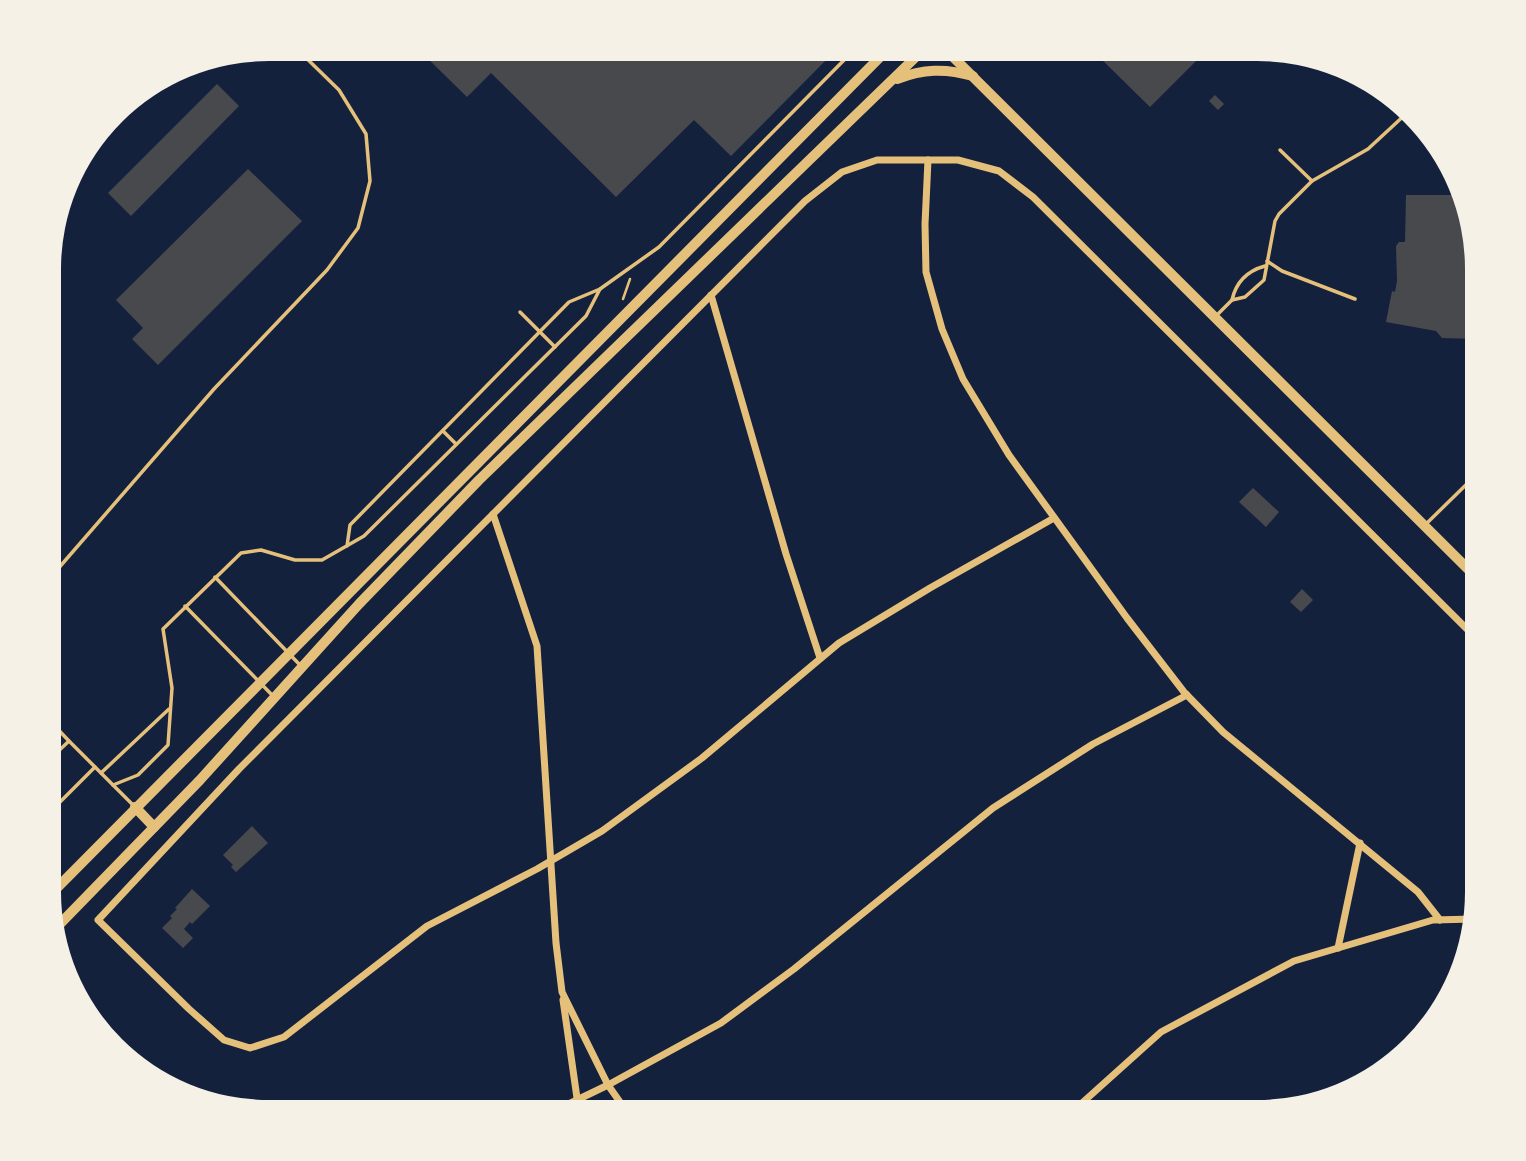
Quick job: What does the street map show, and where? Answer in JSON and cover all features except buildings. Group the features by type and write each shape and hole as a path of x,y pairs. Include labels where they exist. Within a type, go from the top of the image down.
{"main road":[{"path":"62,883 876,62"},
{"path":"64,920 201,780 274,697 479,480 911,62"},
{"path":"891,81 925,70 973,76"}],"street":[{"path":"958,62 1465,566"},
{"path":"1054,518 919,594 839,643 702,758 602,831 427,926 285,1037 250,1048 224,1040 188,1009 98,920 239,769 805,201 842,172 877,160 958,160 999,171 1033,197 1464,626"},
{"path":"928,160 926,272 942,329 963,379 1009,454 1187,695 1223,732 1418,892 1440,920"},
{"path":"711,295 786,554 820,658"},
{"path":"494,514 537,646 556,943 577,1099"},
{"path":"578,1099 721,1023 794,969 993,808 1093,744 1187,695"},
{"path":"135,807 154,827"},
{"path":"1338,948 1360,843"},
{"path":"1086,1100 1161,1032 1294,961 1440,920 1463,919"},
{"path":"562,992 618,1099"}],"lane":[{"path":"61,565 214,389 327,270 358,228 370,181 366,134 339,90 310,61"},
{"path":"347,546 350,525 569,302 600,289 659,247 843,62"},
{"path":"1215,317 1232,300 1245,297 1264,280 1275,221 1279,214 1312,181 1368,149 1401,119"},
{"path":"1280,150 1312,181"},
{"path":"1232,300 1235,286 1253,270 1266,264 1355,299"},
{"path":"113,785 138,775 168,745 172,688 163,629 185,606 241,553 261,550 295,560 322,560 364,536 586,316 600,289"},
{"path":"520,312 555,347"},
{"path":"442,431 456,444"},
{"path":"1424,526 1465,486"},
{"path":"215,577 302,667"},
{"path":"185,606 274,697"},
{"path":"101,773 169,709"},
{"path":"62,733 135,807"},
{"path":"62,748 69,741"},
{"path":"62,800 95,767"}],"path":[{"path":"620,309 635,263"}]}
